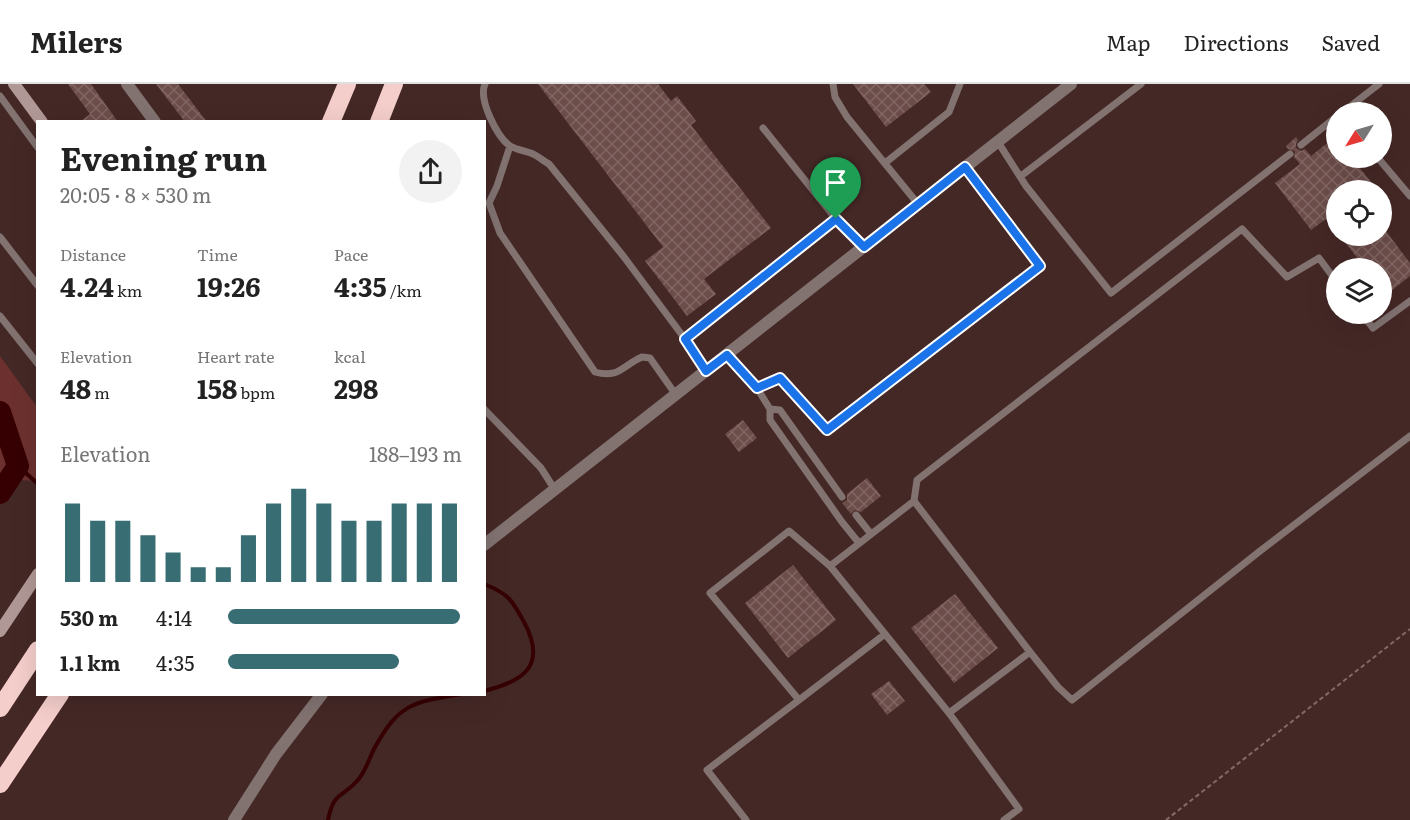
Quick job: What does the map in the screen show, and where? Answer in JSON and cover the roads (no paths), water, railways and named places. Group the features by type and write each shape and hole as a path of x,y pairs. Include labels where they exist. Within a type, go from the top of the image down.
{"highway":[{"path":"333,120 347,84"},
{"path":"380,120 394,84"},
{"path":"0,708 36,653"},
{"path":"0,784 59,696"}],"street":[{"path":"14,84 41,120"},
{"path":"127,84 154,120"},
{"path":"486,543 1071,84"},
{"path":"0,631 36,577"},
{"path":"234,820 276,754 320,696"}],"lane":[{"path":"485,84 482,90 484,106 510,146 533,154 549,164 624,257 706,371"},
{"path":"833,84 835,97 848,117 918,204"},
{"path":"885,163 949,112 960,84"},
{"path":"1020,176 1141,84"},
{"path":"1356,102 1379,84"},
{"path":"0,96 36,145"},
{"path":"1301,145 1326,125"},
{"path":"763,128 836,219 864,247"},
{"path":"998,142 1026,186 1111,293 1290,154"},
{"path":"510,146 489,203 500,233 596,372 608,376 620,372 642,357 650,358 676,395"},
{"path":"757,388 780,378 827,430 1040,266 965,167"},
{"path":"1386,168 1410,196"},
{"path":"685,339 836,219"},
{"path":"830,566 914,501 917,480 1242,229 1287,277 1319,258 1326,267"},
{"path":"0,237 36,283"},
{"path":"1392,314 1410,301"},
{"path":"0,316 36,361"},
{"path":"727,355 757,388 770,409 770,420 859,543"},
{"path":"770,409 780,410 842,497"},
{"path":"486,411 541,468 555,490"},
{"path":"914,501 1030,652 1058,687 1072,700 1410,436"},
{"path":"856,515 871,534"},
{"path":"799,700 710,593 789,531 830,566 949,713 1019,809 1004,820"},
{"path":"746,820 707,770 885,634"},
{"path":"949,713 1030,652"}],"waterway":[{"path":"0,412 18,466 0,493"},
{"path":"18,466 36,482"},
{"path":"486,585 499,591 513,603 531,637 533,650 528,669 521,676 486,690"},
{"path":"328,820 333,804 360,778 391,722 409,707 452,696"}]}
